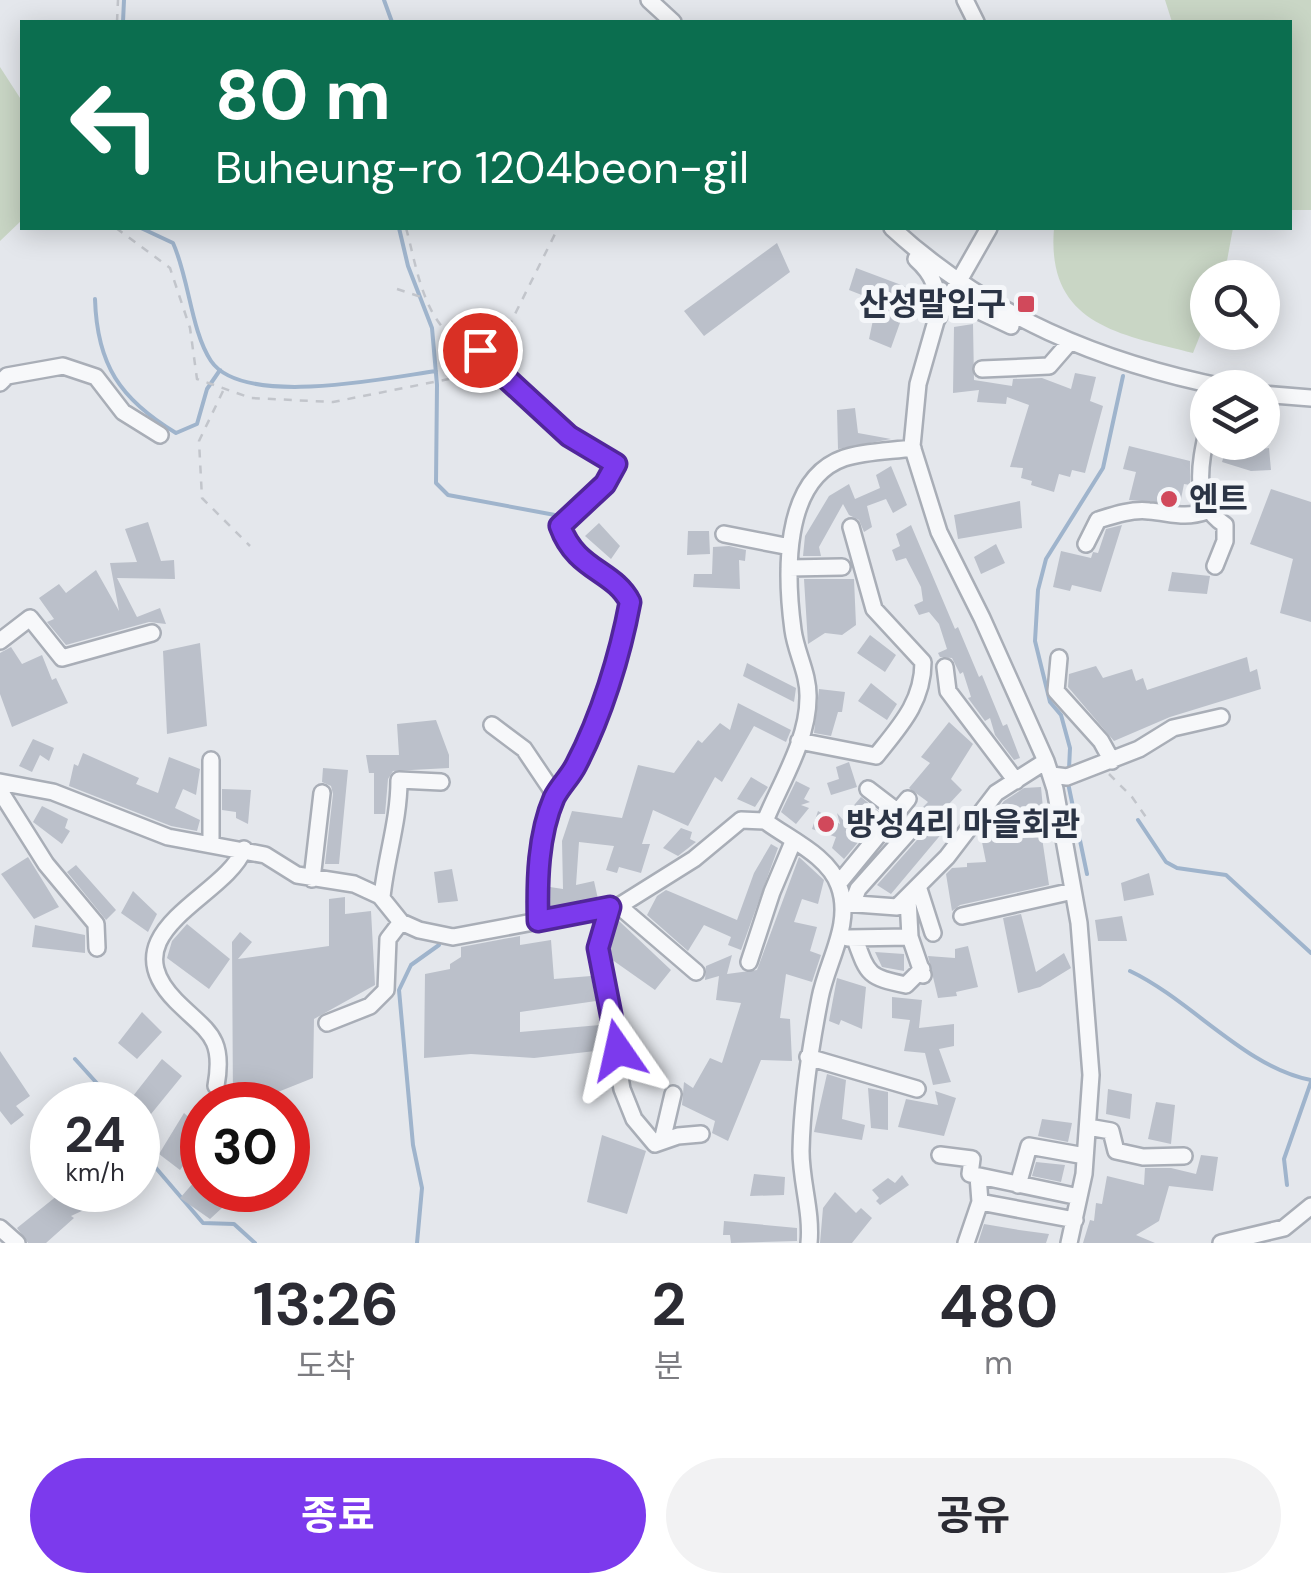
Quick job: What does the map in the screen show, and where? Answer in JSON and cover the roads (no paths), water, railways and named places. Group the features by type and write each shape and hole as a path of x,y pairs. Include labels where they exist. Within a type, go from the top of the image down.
{"street":[{"path":"649,0 671,20"},
{"path":"891,230 928,270 939,296 939,316"},
{"path":"892,230 1013,317 1062,340 1190,381"},
{"path":"987,230 939,316 918,384 913,448 939,532 1061,772 1092,1075 1085,1156 1069,1243"},
{"path":"939,316 962,304 1020,331 1062,340"},
{"path":"982,369 1049,366 1062,340"},
{"path":"486,353 521,393 569,436 616,464 605,484 560,526 582,562 623,589 630,602 599,708 576,767 555,795 540,862 538,921"},
{"path":"0,383 7,376 64,366 96,377 123,412 160,436"},
{"path":"1280,395 1311,398"},
{"path":"765,820 799,742 808,697 793,630 793,519 825,471 843,458 913,448"},
{"path":"1203,460 1200,477 1207,510 1225,526 1225,540 1216,566"},
{"path":"1086,544 1098,520 1109,516 1145,510 1187,518 1207,510"},
{"path":"799,742 876,756 910,712 923,686 923,662 874,609 850,527"},
{"path":"724,534 790,547"},
{"path":"790,568 842,568"},
{"path":"0,641 30,618 62,658 152,633"},
{"path":"1059,658 1056,691 1101,741 1108,762"},
{"path":"945,667 948,690 1016,781"},
{"path":"848,902 897,907 947,857 996,794 1016,781 1108,762 1139,750 1173,728 1221,717"},
{"path":"492,725 524,749 555,795"},
{"path":"211,760 211,845"},
{"path":"382,897 388,848 397,823 399,780 441,782"},
{"path":"0,782 54,792 168,838 265,854 298,875 354,884 382,897 401,922 419,930 453,936 615,906 694,859 741,820 765,820 828,867 848,902 847,938 865,969 874,978 906,984 923,972 910,937 913,892"},
{"path":"838,883 903,806 868,789"},
{"path":"0,791 46,864 96,924 97,948"},
{"path":"312,879 322,793"},
{"path":"848,902 915,825"},
{"path":"750,962 793,842"},
{"path":"216,1082 219,1052 206,1024 178,1003 157,978 153,960 186,906 237,868 244,850"},
{"path":"913,892 933,933"},
{"path":"962,916 1074,892"},
{"path":"615,906 696,972"},
{"path":"615,906 598,948 622,1088 634,1120 658,1143"},
{"path":"327,1024 370,1006 386,990 388,939 401,922"},
{"path":"847,938 910,937"},
{"path":"808,1243 802,1149 808,1057 825,970 847,938"},
{"path":"808,1057 918,1089"},
{"path":"658,1143 674,1094"},
{"path":"1088,1127 1111,1131 1116,1151 1142,1157 1184,1156"},
{"path":"658,1143 701,1134"},
{"path":"1018,1185 1029,1146 1085,1156"},
{"path":"940,1155 972,1159 970,1174 1079,1197"},
{"path":"966,1243 980,1202 978,1176"},
{"path":"980,1202 1074,1220"},
{"path":"1221,1243 1284,1228 1311,1206"},
{"path":"0,1228 16,1243"}],"waterway":[{"path":"123,20 124,0"},
{"path":"384,0 391,20"},
{"path":"145,230 173,243 204,349 228,375 283,387 351,383 436,371"},
{"path":"399,230 408,266 432,328 437,385 436,483 448,495 555,515"},
{"path":"95,299 101,343 115,378 140,407 176,433 197,424 207,389 220,370"},
{"path":"1069,769 1070,748 1061,715 1050,702 1035,641 1038,590 1046,559 1103,468 1123,376"},
{"path":"631,633 634,613"},
{"path":"1068,783 1087,874"},
{"path":"1138,820 1166,862 1177,868 1226,875 1311,953"},
{"path":"417,1243 422,1188 413,1145 399,990 411,965 439,945"},
{"path":"1130,971 1264,1062 1311,1080"},
{"path":"75,1059 96,1082"},
{"path":"1287,1185 1284,1159 1311,1082"},
{"path":"160,1173 203,1223 234,1224 255,1243"}],"place":[{"name":"산성말입구","path":"1026,304"},
{"name":"엔트","path":"1169,499"},
{"name":"방성4리 마을회관","path":"826,824"}]}
